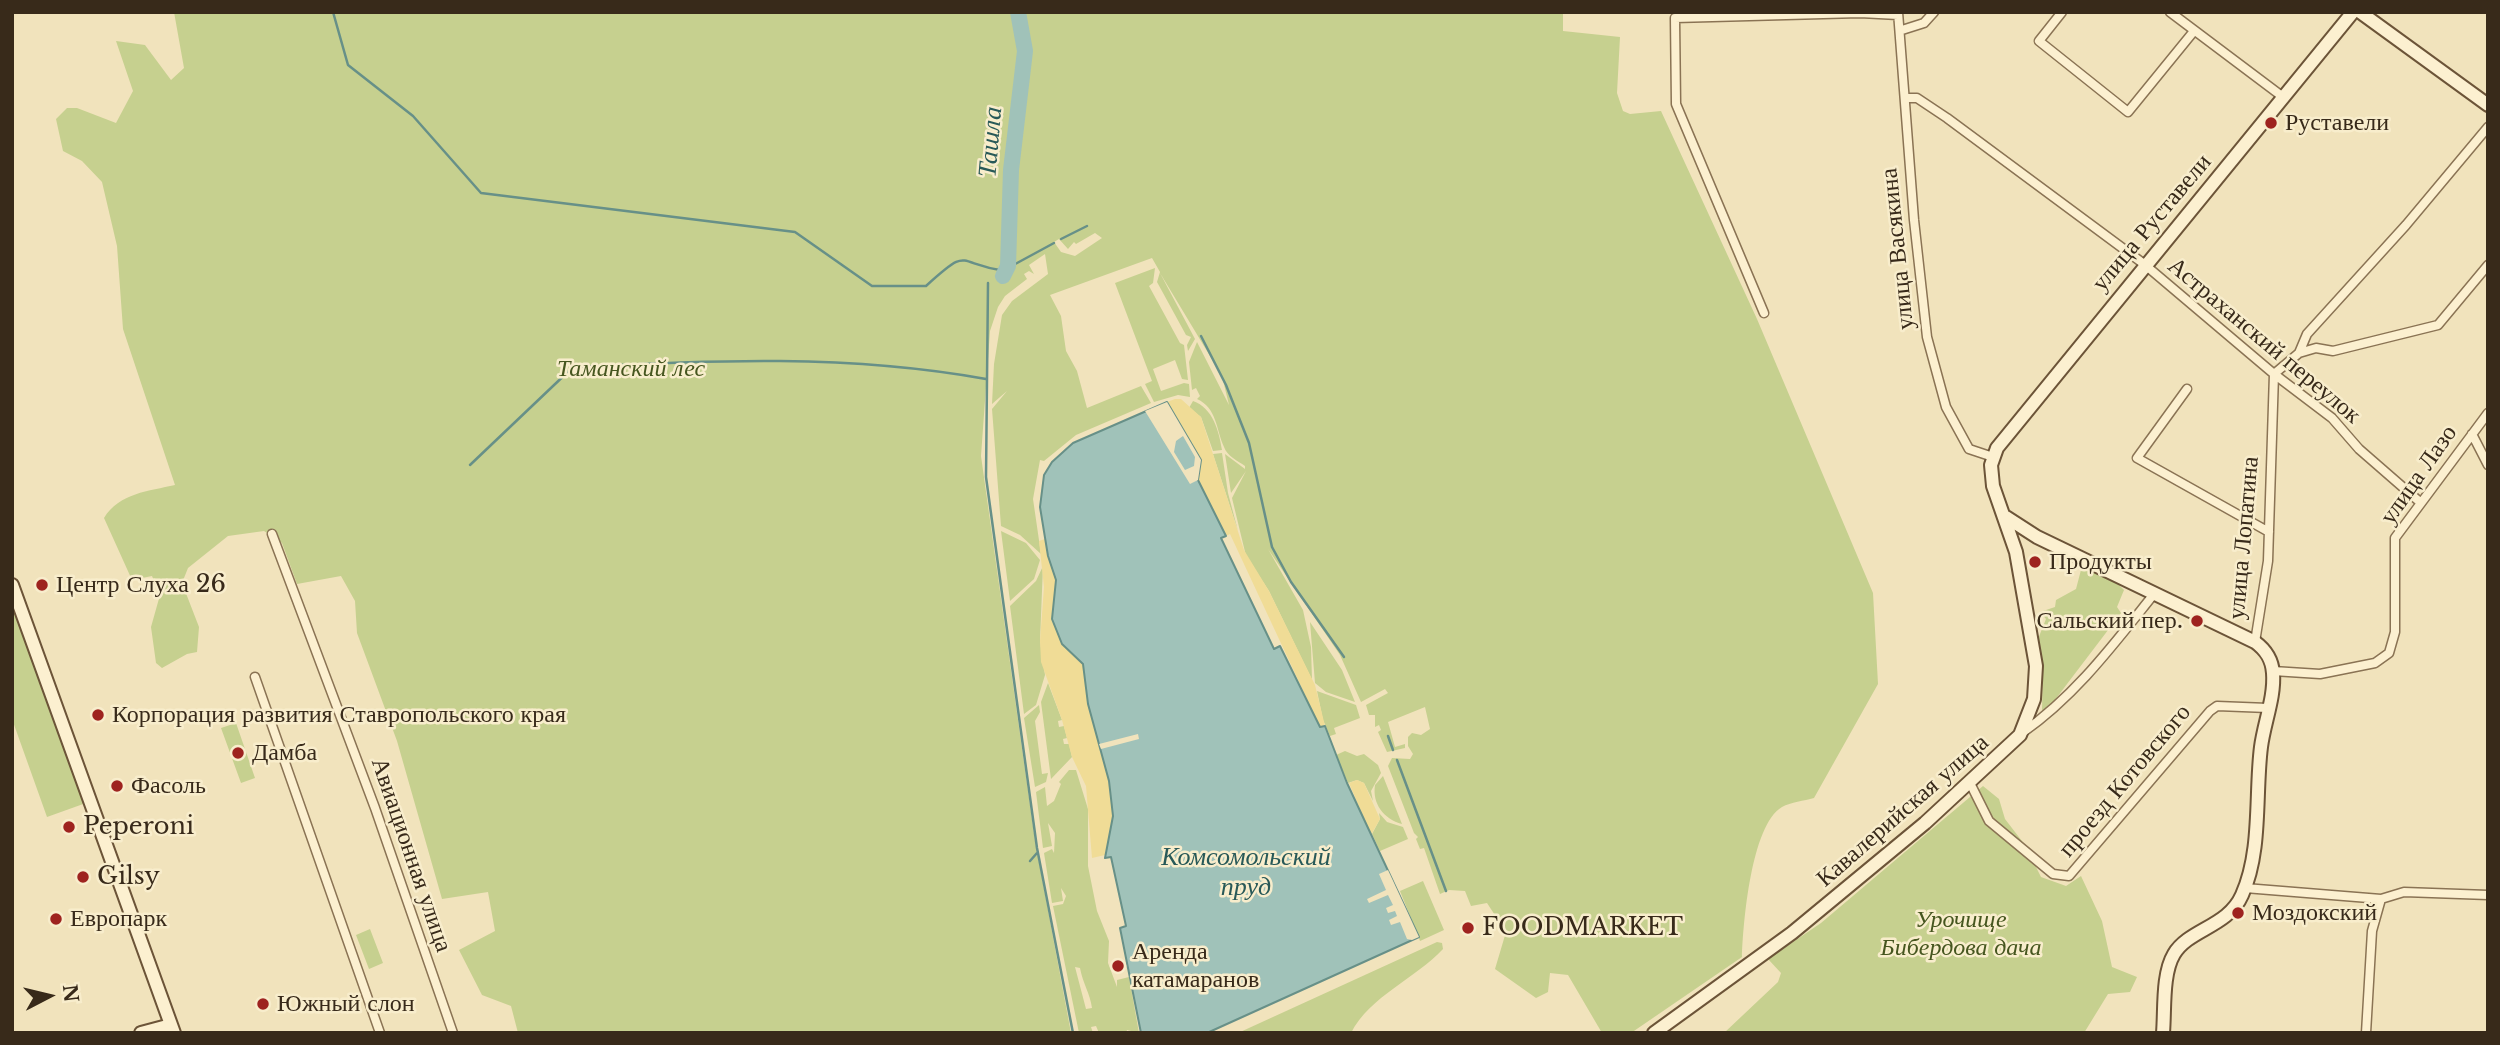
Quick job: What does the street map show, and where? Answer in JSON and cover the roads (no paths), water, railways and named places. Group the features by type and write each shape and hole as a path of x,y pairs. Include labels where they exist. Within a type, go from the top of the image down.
{"street":[{"path":"1764,313 1676,104 1675,18 1693,15 1860,12 1898,14"},
{"path":"1902,30 1924,23 1934,12"},
{"path":"2062,12 2039,41 2128,113 2194,31"},
{"path":"2170,12 2283,97"},
{"name":"улица Руставели","path":"1992,461 2004,436 2353,12"},
{"path":"2360,12 2488,105"},
{"name":"улица Васякина","path":"1898,14 1902,30 1914,220 1927,337 1946,407 1969,449 1992,461"},
{"name":"Астраханский переулок","path":"1905,98 1917,98 1947,118 2144,264 2274,374 2332,418 2359,449 2421,503"},
{"path":"2299,354 2307,334 2406,225 2488,127"},
{"path":"2274,374 2299,354 2316,348 2333,351 2438,325 2488,265"},
{"name":"улица Лопатина","path":"2273,671 2267,653 2255,642 2262,613 2269,532 2274,374"},
{"path":"2187,389 2137,458 2269,532"},
{"name":"улица Лазо","path":"2273,671 2320,674 2375,663 2389,653 2395,632 2395,538 2488,413"},
{"path":"2472,434 2488,465"},
{"path":"1992,461 1993,486 2016,552 2036,667 2034,699 2020,735"},
{"path":"2001,511 2029,533 2255,642"},
{"name":"Авиационная улица","path":"272,534 358,759 453,1033"},
{"path":"12,585 172,1029 141,1033"},
{"name":"Кавалерийская улица","path":"1654,1033 1792,933 1970,783 2020,735 2058,708 2089,676 2154,594"},
{"path":"2163,1033 2168,977 2173,955 2186,942 2231,912 2245,888 2251,861 2259,768 2273,671"},
{"path":"254,677 380,1033"},
{"name":"проезд Котовского","path":"1970,783 1984,814 1996,827 2053,874 2071,876 2210,711 2217,706 2269,708"},
{"path":"2245,888 2381,899 2404,892 2488,895"},
{"path":"2366,1033 2372,931 2381,899"}],"water":[{"name":"Комсомольский пруд","path":"1167,402 1201,460 1198,480 1226,536 1221,538 1274,649 1280,646 1320,727 1325,726 1347,783 1419,937 1207,1033 1141,1033 1120,928 1126,926 1111,857 1105,858 1113,816 1109,781 1088,704 1083,664 1062,644 1052,619 1056,580 1048,556 1040,507 1044,475 1052,462 1073,443"}],"waterway":[{"path":"333,12 348,65 413,116 481,193 795,232 872,286 926,286 950,265 964,260 1005,271"},
{"name":"Ташла","path":"1003,276 1008,266 1011,170 1025,51 1018,12"},
{"path":"1061,239 1087,226"},
{"path":"1006,269 1054,243"},
{"path":"988,283 986,477 1037,848 1073,1033"},
{"path":"1201,336 1226,385 1249,443 1272,547 1291,582 1344,657"},
{"path":"470,465 573,367 676,362 832,362 935,371 986,379"},
{"path":"1388,736 1393,750"},
{"path":"1397,760 1446,891"},
{"path":"1030,861 1037,853"}],"place":[{"name":"Руставели","path":"2271,123"},
{"name":"Продукты","path":"2035,562"},
{"name":"Центр Слуха 26","path":"42,585"},
{"name":"Сальский пер.","path":"2197,621"},
{"name":"Корпорация развития Ставропольского края","path":"98,715"},
{"name":"Дамба","path":"238,753"},
{"name":"Фасоль","path":"117,786"},
{"name":"Peperoni","path":"69,827"},
{"name":"Gilsy","path":"83,877"},
{"name":"Моздокский","path":"2238,913"},
{"name":"Европарк","path":"56,919"},
{"name":"FOODMARKET","path":"1468,928"},
{"name":"Аренда катамаранов","path":"1118,966"},
{"name":"Южный слон","path":"263,1004"}],"park label":[{"name":"Таманский лес","path":"631,369"},
{"name":"Урочище Бибердова дача","path":"1961,934"}]}
